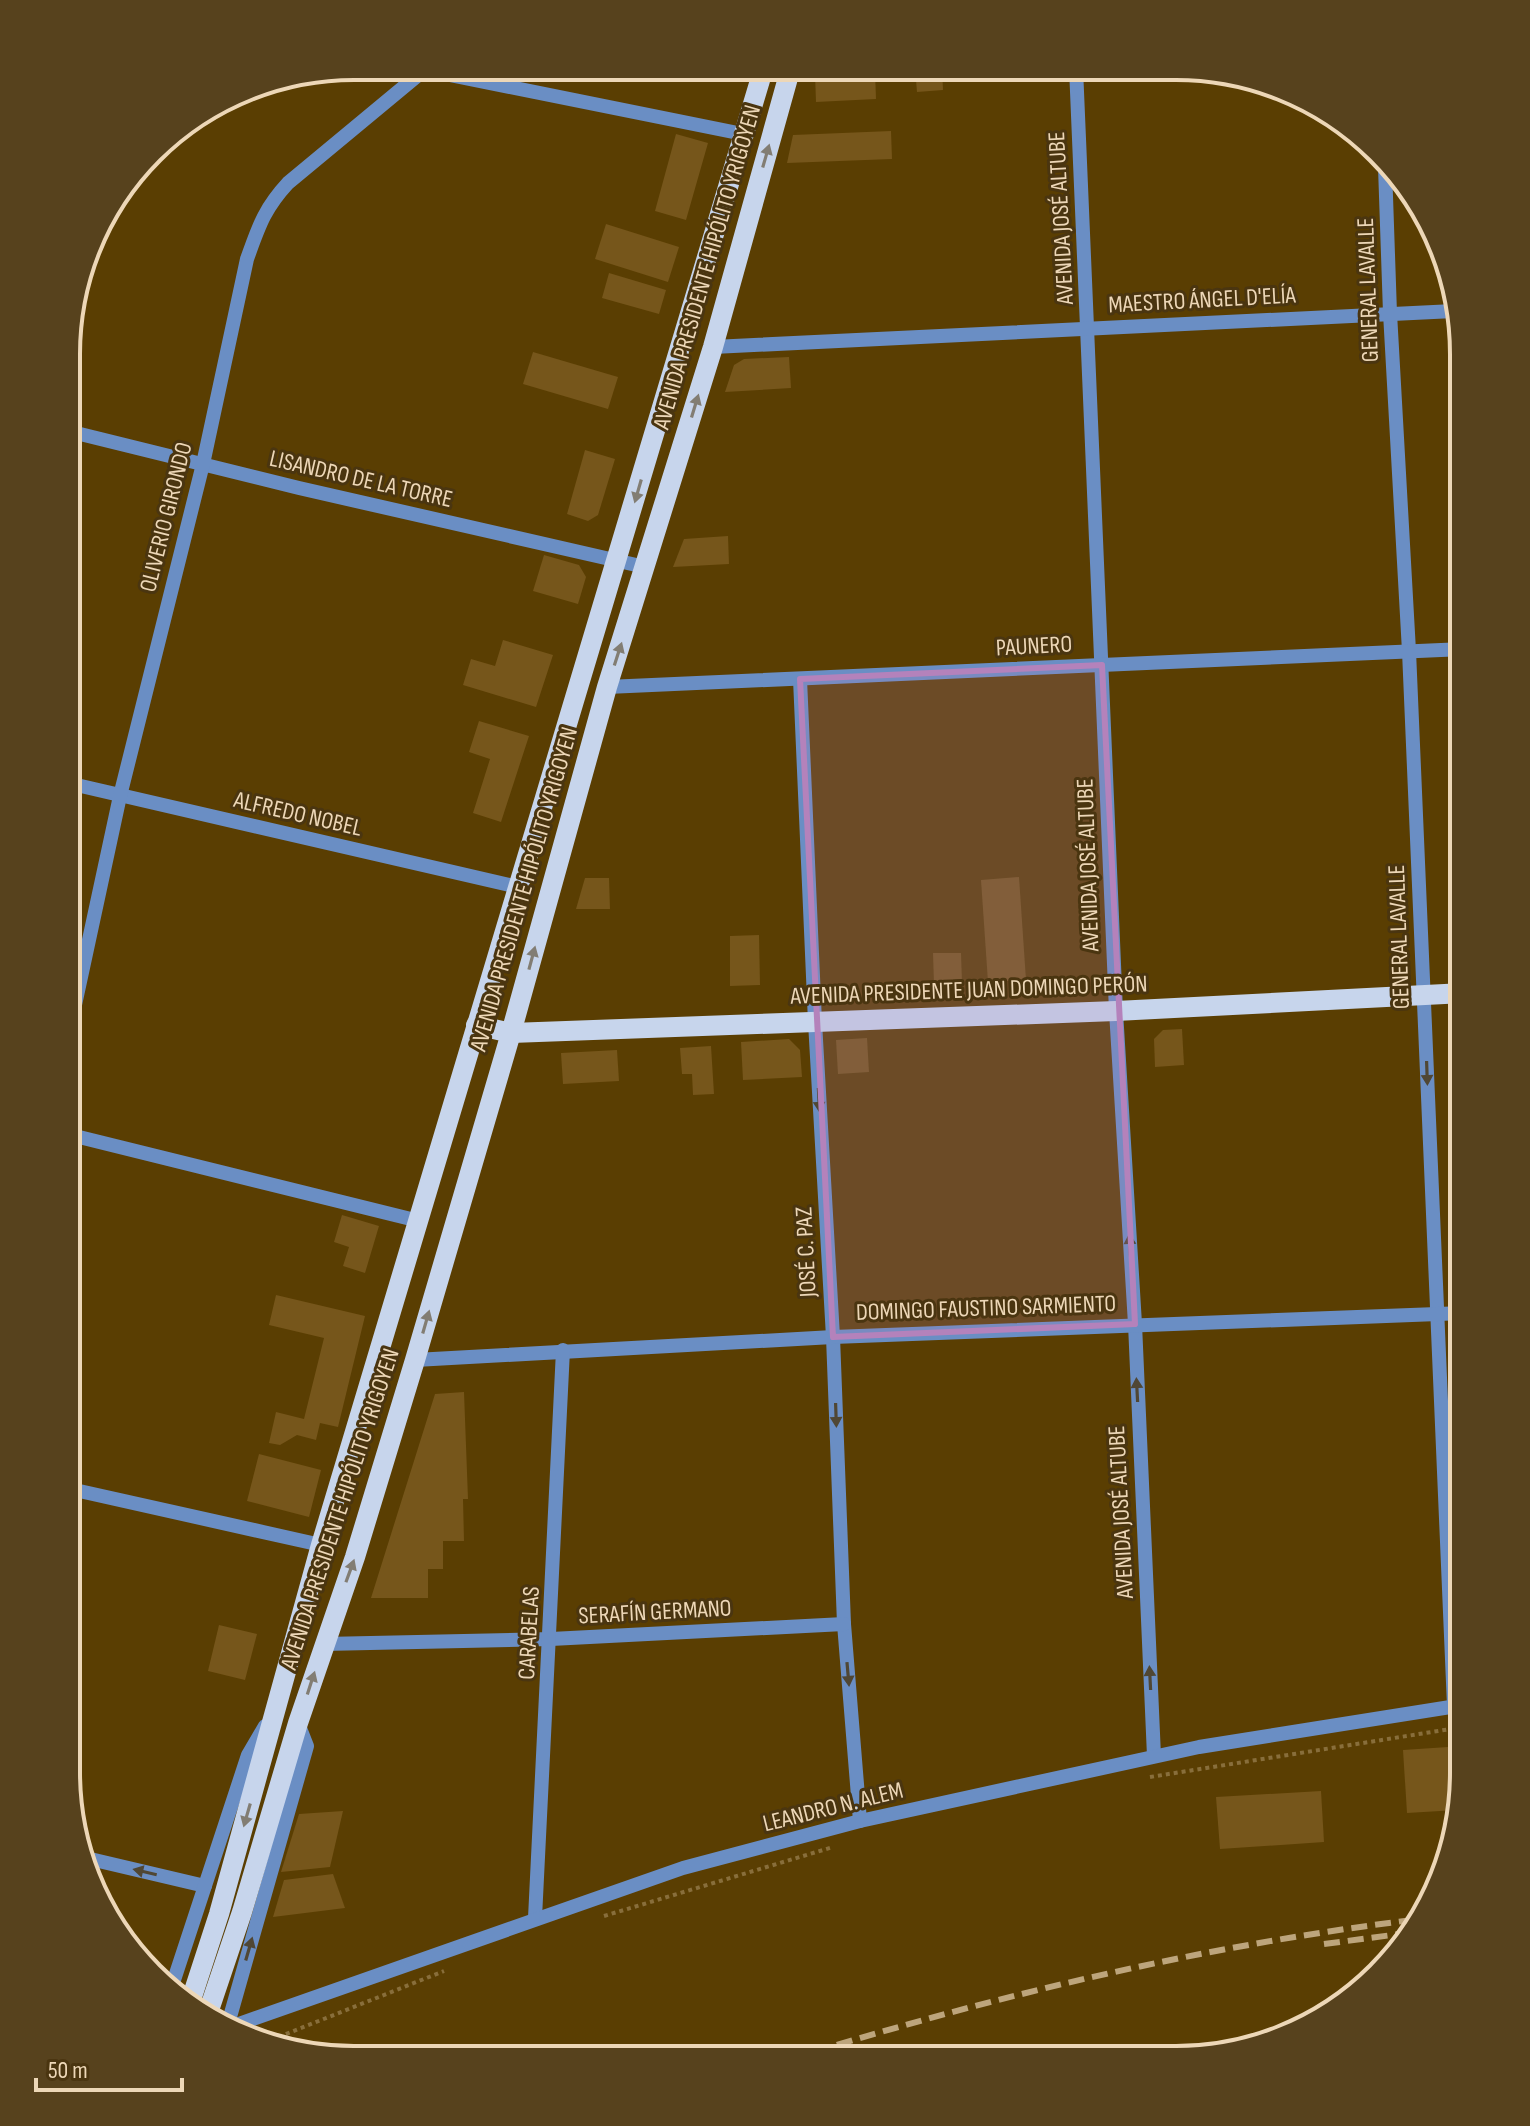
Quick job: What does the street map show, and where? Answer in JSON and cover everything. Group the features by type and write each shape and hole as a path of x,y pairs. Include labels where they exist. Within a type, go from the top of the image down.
{"main road":[{"name":"AVENIDA PRESIDENTE HIPÓLITO YRIGOYEN","path":"193,1993 219,1914 321,1545 760,80"},
{"name":"AVENIDA PRESIDENTE HIPÓLITO YRIGOYEN","path":"211,2005 415,1360 511,1033 607,687 713,347 787,80"},
{"name":"AVENIDA PRESIDENTE JUAN DOMINGO PERÓN","path":"476,1025 511,1033 1116,1011 1450,994"}],"street":[{"name":"OLIVERIO GIRONDO","path":"80,982 120,796 203,464 247,259 268,204 288,183 412,80"},
{"path":"484,80 743,134"},
{"name":"AVENIDA JOSÉ ALTUBE","path":"1077,80 1116,1011 1135,1324 1154,1756"},
{"name":"GENERAL LAVALLE","path":"1385,177 1449,1530"},
{"name":"MAESTRO ÁNGEL D'ELÍA","path":"713,347 1447,311"},
{"name":"LISANDRO DE LA TORRE","path":"80,434 645,567"},
{"name":"PAUNERO","path":"607,687 1450,650"},
{"name":"JOSÉ C. PAZ","path":"800,679 844,1624 860,1821"},
{"name":"ALFREDO NOBEL","path":"80,786 518,887"},
{"path":"80,1137 419,1221"},
{"name":"DOMINGO FAUSTINO SARMIENTO","path":"415,1360 833,1337 1449,1314"},
{"name":"CARABELAS","path":"535,1918 563,1350"},
{"path":"80,1491 321,1545"},
{"name":"SERAFÍN GERMANO","path":"324,1644 551,1639 844,1624"},
{"name":"LEANDRO N. ALEM","path":"241,2021 683,1868 860,1821 1154,1756 1449,1707"},
{"name":"AVENIDA PRESIDENTE HIPÓLITO YRIGOYEN","path":"174,1979 248,1755 274,1712"},
{"name":"AVENIDA PRESIDENTE HIPÓLITO YRIGOYEN","path":"232,2017 307,1746 298,1723"},
{"path":"95,1860 205,1886"}],"path":[{"path":"1143,1778 1449,1729"},
{"path":"593,1919 839,1846"},
{"path":"281,2036 457,1967"}],"highlighted area":[{"path":"1102,665 1135,1324 833,1337 800,679"}],"building":[{"path":"815,80 875,80 876,99 816,102"},
{"path":"916,80 943,80 943,90 917,92"},
{"path":"891,131 892,159 787,163 793,135"},
{"path":"676,134 708,143 686,220 655,211"},
{"path":"606,224 679,247 668,282 595,259"},
{"path":"609,273 666,290 659,314 602,298"},
{"path":"533,352 618,377 608,409 523,384"},
{"path":"789,357 791,388 725,392 734,365 744,359"},
{"path":"585,450 615,459 598,515 588,521 567,514"},
{"path":"728,536 729,564 673,567 684,539"},
{"path":"544,555 579,565 586,577 578,604 533,591"},
{"path":"503,640 553,655 536,707 463,685 471,659 495,666"},
{"path":"479,721 529,736 501,822 473,813 490,759 469,752"},
{"path":"1019,877 1026,980 988,982 981,880"},
{"path":"585,878 609,878 610,909 576,909"},
{"path":"759,935 760,985 730,986 730,936"},
{"path":"933,953 961,953 962,983 934,984"},
{"path":"1182,1029 1184,1065 1155,1067 1154,1039 1163,1030"},
{"path":"867,1038 869,1072 838,1074 836,1040"},
{"path":"789,1039 800,1050 802,1077 743,1080 741,1042"},
{"path":"711,1046 714,1094 693,1095 692,1074 682,1074 680,1048"},
{"path":"617,1050 619,1081 563,1084 561,1053"},
{"path":"342,1215 379,1226 365,1273 343,1266 349,1247 334,1242"},
{"path":"276,1295 365,1316 338,1427 320,1423 316,1440 297,1435 280,1445 269,1443 276,1412 304,1419 324,1338 269,1325"},
{"path":"464,1392 468,1499 463,1499 464,1541 443,1541 443,1569 428,1569 428,1598 371,1598 435,1394"},
{"path":"259,1454 321,1470 309,1517 247,1501"},
{"path":"219,1625 257,1634 245,1680 208,1671"},
{"path":"1449,1747 1447,1811 1407,1813 1403,1750"},
{"path":"1321,1791 1324,1842 1220,1849 1216,1797"},
{"path":"343,1811 330,1867 281,1872 299,1814"},
{"path":"333,1874 345,1908 273,1917 284,1880"}],"railway":[{"path":"835,2046 1024,1993 1102,1975 1260,1943 1406,1921"},
{"path":"1324,1944 1396,1935"}]}
